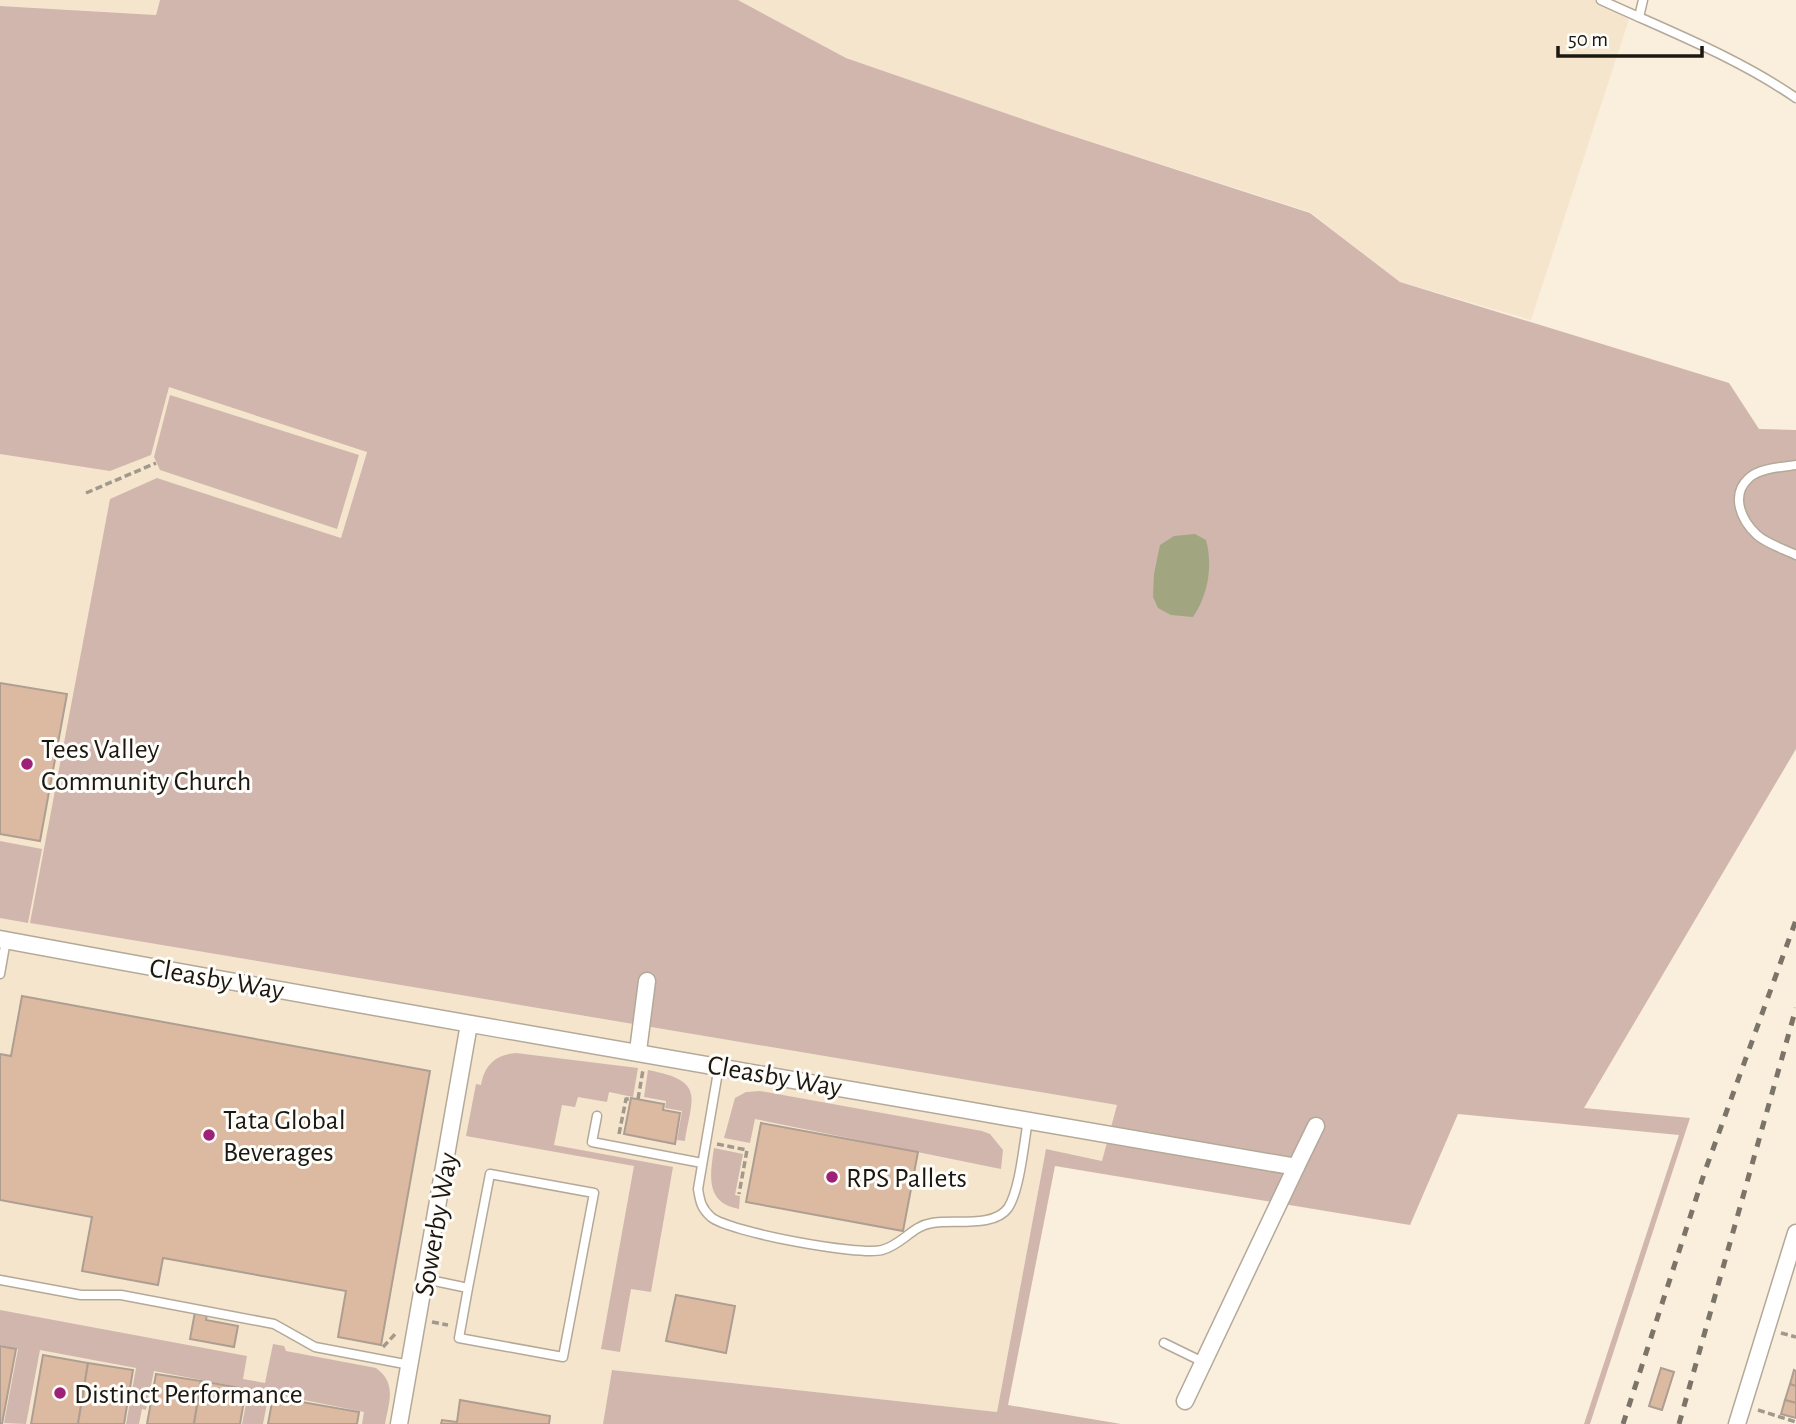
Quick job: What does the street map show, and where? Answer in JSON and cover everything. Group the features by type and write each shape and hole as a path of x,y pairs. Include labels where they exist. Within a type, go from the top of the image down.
{"street":[{"name":"Cleasby Way","path":"3,939 641,1058 719,1066 1296,1167"},
{"path":"641,1058 648,981"},
{"name":"Sowerby Way","path":"399,1424 469,1024"},
{"path":"1185,1401 1316,1126"},
{"path":"1737,1424 1793,1250 1796,1233"}],"lane":[{"path":"1601,0 1778,86 1796,98"},
{"path":"1639,17 1643,0"},
{"path":"1796,465 1749,477 1738,493 1741,515 1758,536 1796,555"},
{"path":"0,974 3,939"},
{"path":"719,1066 698,1189 700,1205 712,1218 733,1229 853,1250 880,1251 903,1242 914,1230 929,1223 984,1220 1000,1215 1008,1208 1013,1194 1028,1119"},
{"path":"597,1116 593,1142 702,1163"},
{"path":"490,1174 594,1193 563,1357 459,1338 468,1288 490,1174"},
{"path":"425,1279 468,1288"},
{"path":"0,1280 82,1295 121,1295 274,1324 315,1347 410,1365"},
{"path":"1164,1343 1203,1363"}],"path":[{"path":"86,493 156,463"},
{"path":"638,1099 641,1058"},
{"path":"618,1138 626,1098 631,1100"},
{"path":"706,1142 747,1150 739,1194"},
{"path":"1742,1405 1796,1422"}],"shaded area":[{"path":"0,0 160,0 156,15 0,6"},
{"path":"160,0 738,0 846,58 1057,131 1310,213 1400,282 1729,383 1759,429 1796,430 1796,749 1584,1108 1690,1118 1590,1424 1584,1424 1679,1135 1458,1114 1410,1225 1055,1166 1008,1405 1121,1424 603,1424 612,1370 997,1412 1046,1149 1102,1161 1117,1105 30,923 110,499 157,478 341,538 367,452 169,387 151,455 110,471 0,454 0,6 156,15"},
{"path":"738,0 1595,0 1629,19 1531,320 1400,282 1310,212 1057,131 846,58"},
{"path":"0,364 169,386 367,451 341,538 157,478 30,923 1117,1105 1103,1161 1046,1149 997,1412 613,1370 603,1424 0,1424"},
{"path":"170,395 359,455 337,529 160,470 154,457"},
{"path":"1195,534 1206,540 1208,550 1206,590 1193,617 1171,615 1158,608 1153,597 1160,545 1174,536"},
{"path":"0,841 42,849 28,923 0,918"},
{"path":"516,1053 638,1068 633,1097 609,1092 607,1102 578,1097 575,1107 562,1105 554,1145 673,1167 651,1292 631,1289 620,1352 601,1349 634,1166 466,1136 476,1084 481,1085 485,1071 497,1058"},
{"path":"648,1070 679,1080 691,1093 692,1102 685,1141 677,1140 682,1111 665,1108 666,1101 644,1097"},
{"path":"760,1091 982,1131 990,1134 1003,1150 1001,1169 755,1119 750,1143 724,1138 735,1098 746,1092"},
{"path":"714,1148 743,1154 735,1195 740,1196 739,1209 720,1201 715,1194 711,1178"},
{"path":"0,1310 247,1356 243,1379 265,1383 273,1344 284,1346 286,1351 376,1368 387,1380 390,1393 385,1424 362,1424 364,1412 269,1393 263,1424 242,1424 249,1389 154,1371 146,1410 142,1409 139,1424 126,1424 136,1368 40,1350 26,1424 4,1423 18,1349 0,1345"}],"building":[{"name":"Tees Valley Community Church","path":"0,683 67,694 40,841 0,834"},
{"name":"Tata Global Beverages","path":"22,996 430,1071 381,1345 338,1337 346,1291 163,1258 158,1285 82,1271 92,1217 0,1200 0,1054 11,1056"},
{"path":"631,1098 664,1104 663,1110 680,1113 675,1144 624,1134"},
{"name":"RPS Pallets","path":"761,1123 918,1152 903,1231 746,1202"},
{"path":"676,1295 735,1306 726,1353 666,1341"},
{"path":"195,1312 207,1314 206,1320 238,1326 234,1347 190,1339"},
{"path":"0,1346 16,1349 2,1424 0,1424"},
{"name":"Distinct Performance","path":"43,1355 88,1363 78,1424 31,1424"},
{"path":"88,1363 133,1370 124,1424 78,1424"},
{"path":"1661,1368 1674,1372 1662,1410 1649,1406"},
{"path":"1794,1370 1796,1371 1796,1386 1790,1384"},
{"path":"156,1374 201,1381 194,1424 147,1424"},
{"path":"201,1381 246,1389 240,1424 194,1424"},
{"path":"1790,1384 1796,1386 1796,1403 1785,1400"},
{"path":"273,1397 359,1412 357,1424 268,1424"},
{"path":"460,1400 550,1416 549,1424 441,1424 442,1420 457,1422"},
{"path":"1785,1400 1796,1403 1796,1418 1781,1414"}],"railway":[{"path":"1623,1424 1705,1171 1796,920"},
{"path":"1679,1424 1796,1008"}],"place":[{"name":"Tees Valley Community Church","path":"27,764"},
{"name":"Tata Global Beverages","path":"209,1135"},
{"name":"RPS Pallets","path":"832,1177"},
{"name":"Distinct Performance","path":"60,1393"}]}
